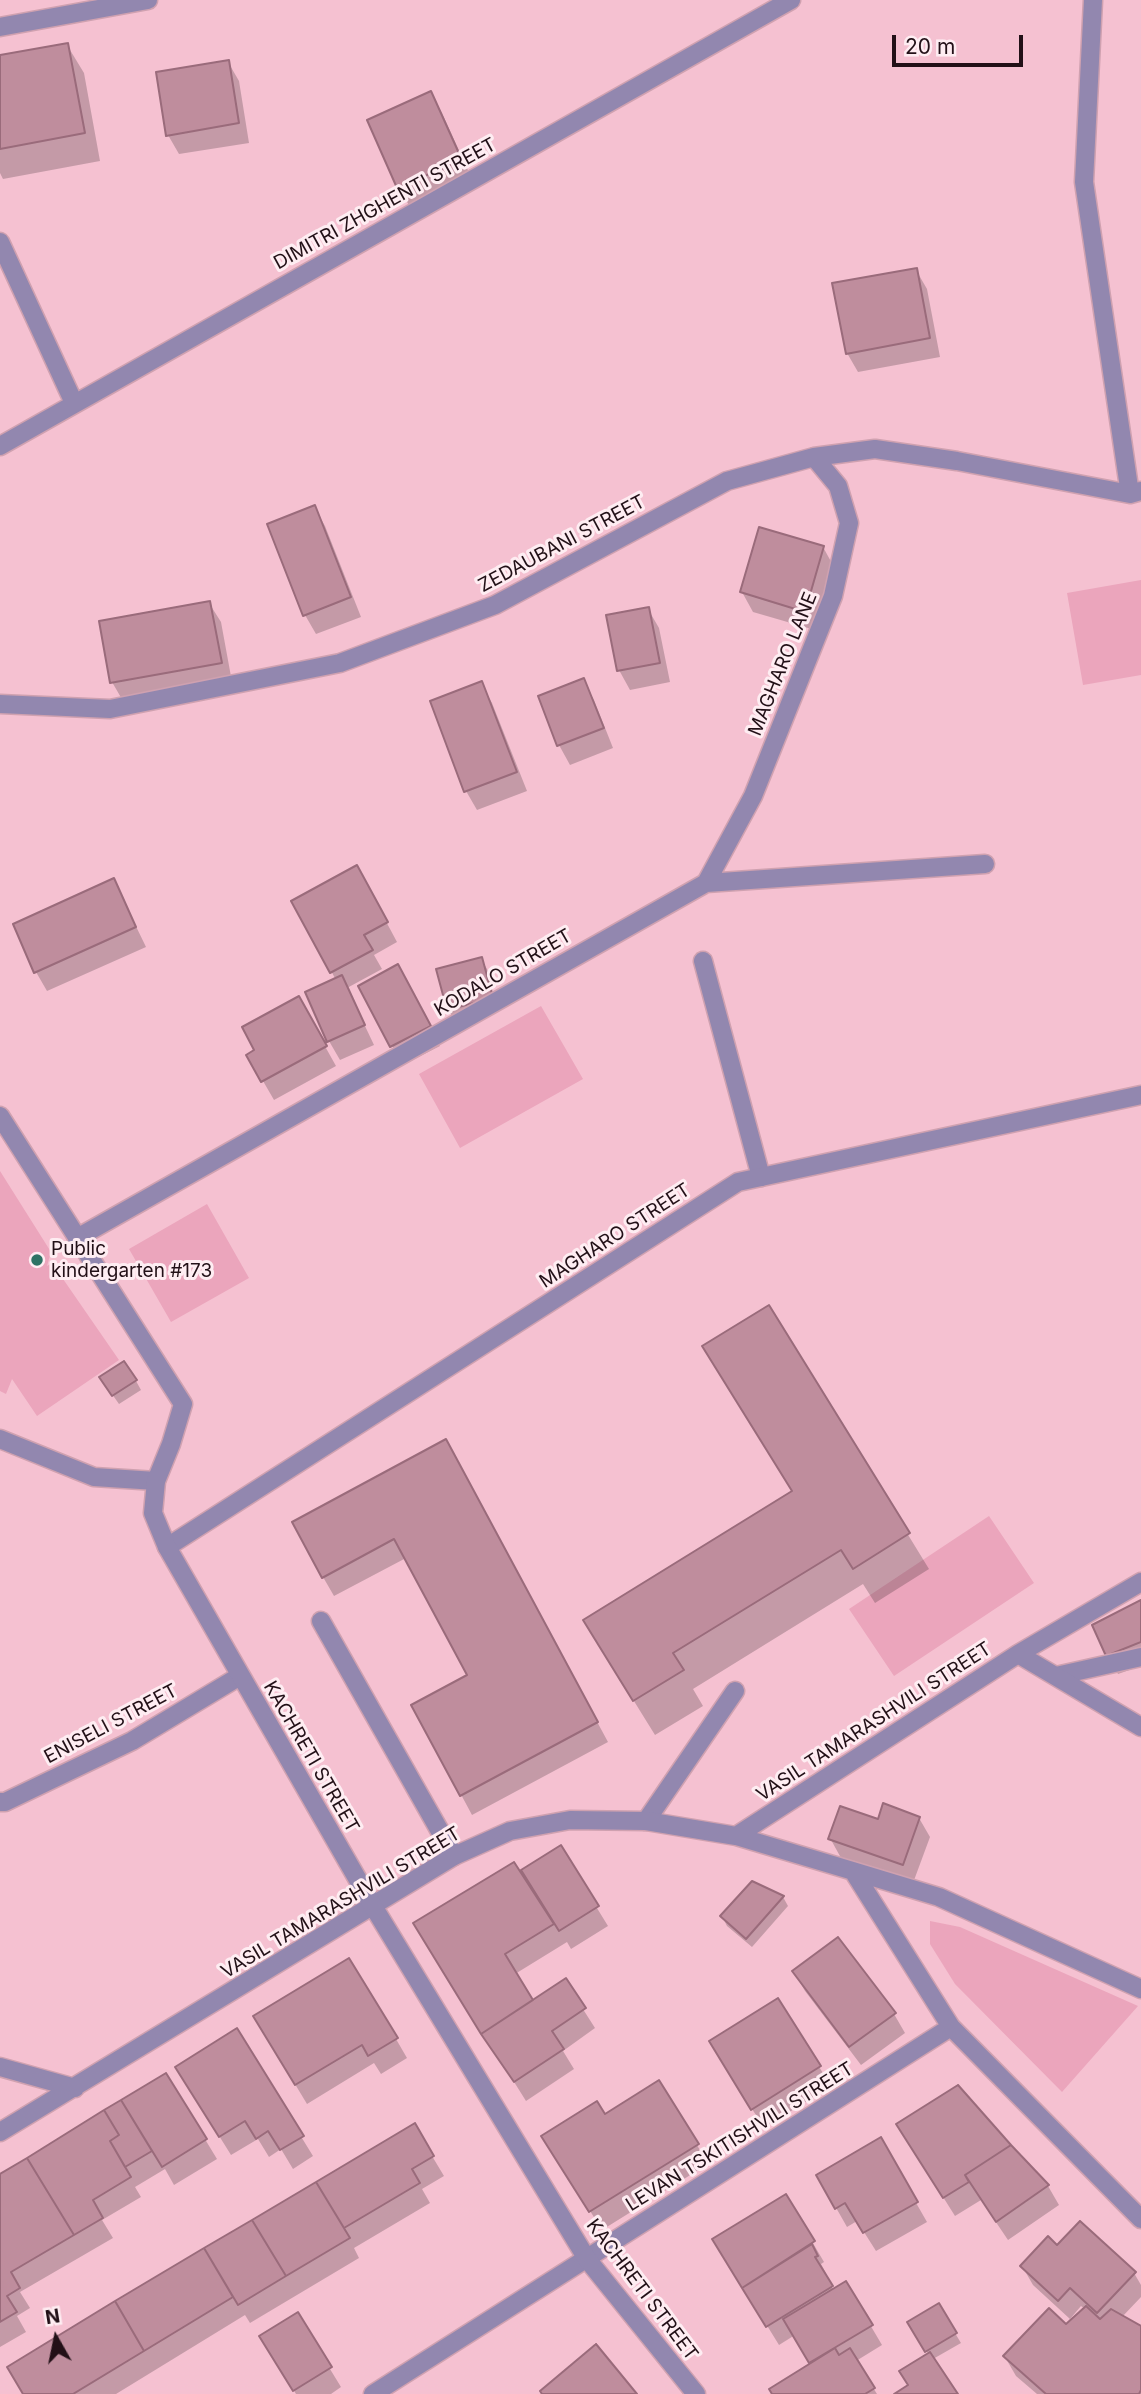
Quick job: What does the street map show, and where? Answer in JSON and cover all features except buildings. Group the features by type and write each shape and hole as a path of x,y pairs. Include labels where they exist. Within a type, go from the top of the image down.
{"street":[{"path":"0,27 148,0"},
{"name":"DIMITRI ZHGHENTI STREET","path":"0,446 790,0"},
{"path":"1093,0 1084,182 1136,493"},
{"path":"0,242 74,403"},
{"name":"ZEDAUBANI STREET","path":"0,704 110,709 340,663 495,606 727,481 814,457 875,449 1136,493"},
{"name":"MAGHARO LANE","path":"706,883 753,796 833,596 849,523 838,486 814,457"},
{"name":"KODALO STREET","path":"77,1238 706,883 985,864"},
{"path":"703,961 761,1177"},
{"name":"MAGHARO STREET","path":"167,1547 738,1182 1141,1095"},
{"name":"KACHRETI STREET","path":"0,1116 183,1404 156,1482 153,1513 167,1547 373,1906 587,2259 696,2394"},
{"path":"0,1439 94,1477 156,1482"},
{"name":"VASIL TAMARASHVILI STREET","path":"0,2132 454,1856 510,1831 570,1820 646,1821 736,1836 1018,1654 1141,1582"},
{"path":"321,1621 454,1856"},
{"path":"1018,1654 1141,1727"},
{"path":"1056,1675 1141,1657"},
{"name":"ENISELI STREET","path":"0,1802 132,1741 240,1676"},
{"path":"646,1821 735,1691"},
{"path":"736,1836 939,1897 1141,1989"},
{"path":"853,1871 951,2027 1141,2219"},
{"name":"LEVAN TSKITISHVILI STREET","path":"373,2394 951,2027"},
{"path":"0,2067 75,2088"}],"shaded area":[{"path":"1141,580 1141,675 1083,685 1067,593"},
{"path":"541,1006 583,1079 460,1148 419,1074"},
{"name":"Public kindergarten #173","path":"0,1171 51,1252 47,1266 52,1263 119,1360 37,1416 12,1379 6,1394 0,1391"},
{"path":"207,1204 249,1278 171,1322 129,1249"},
{"path":"989,1516 1034,1583 894,1676 849,1609"},
{"path":"930,1921 960,1927 1138,2006 1062,2092 955,1984 930,1944"}],"place":[{"name":"Public kindergarten #173","path":"37,1260"}]}
